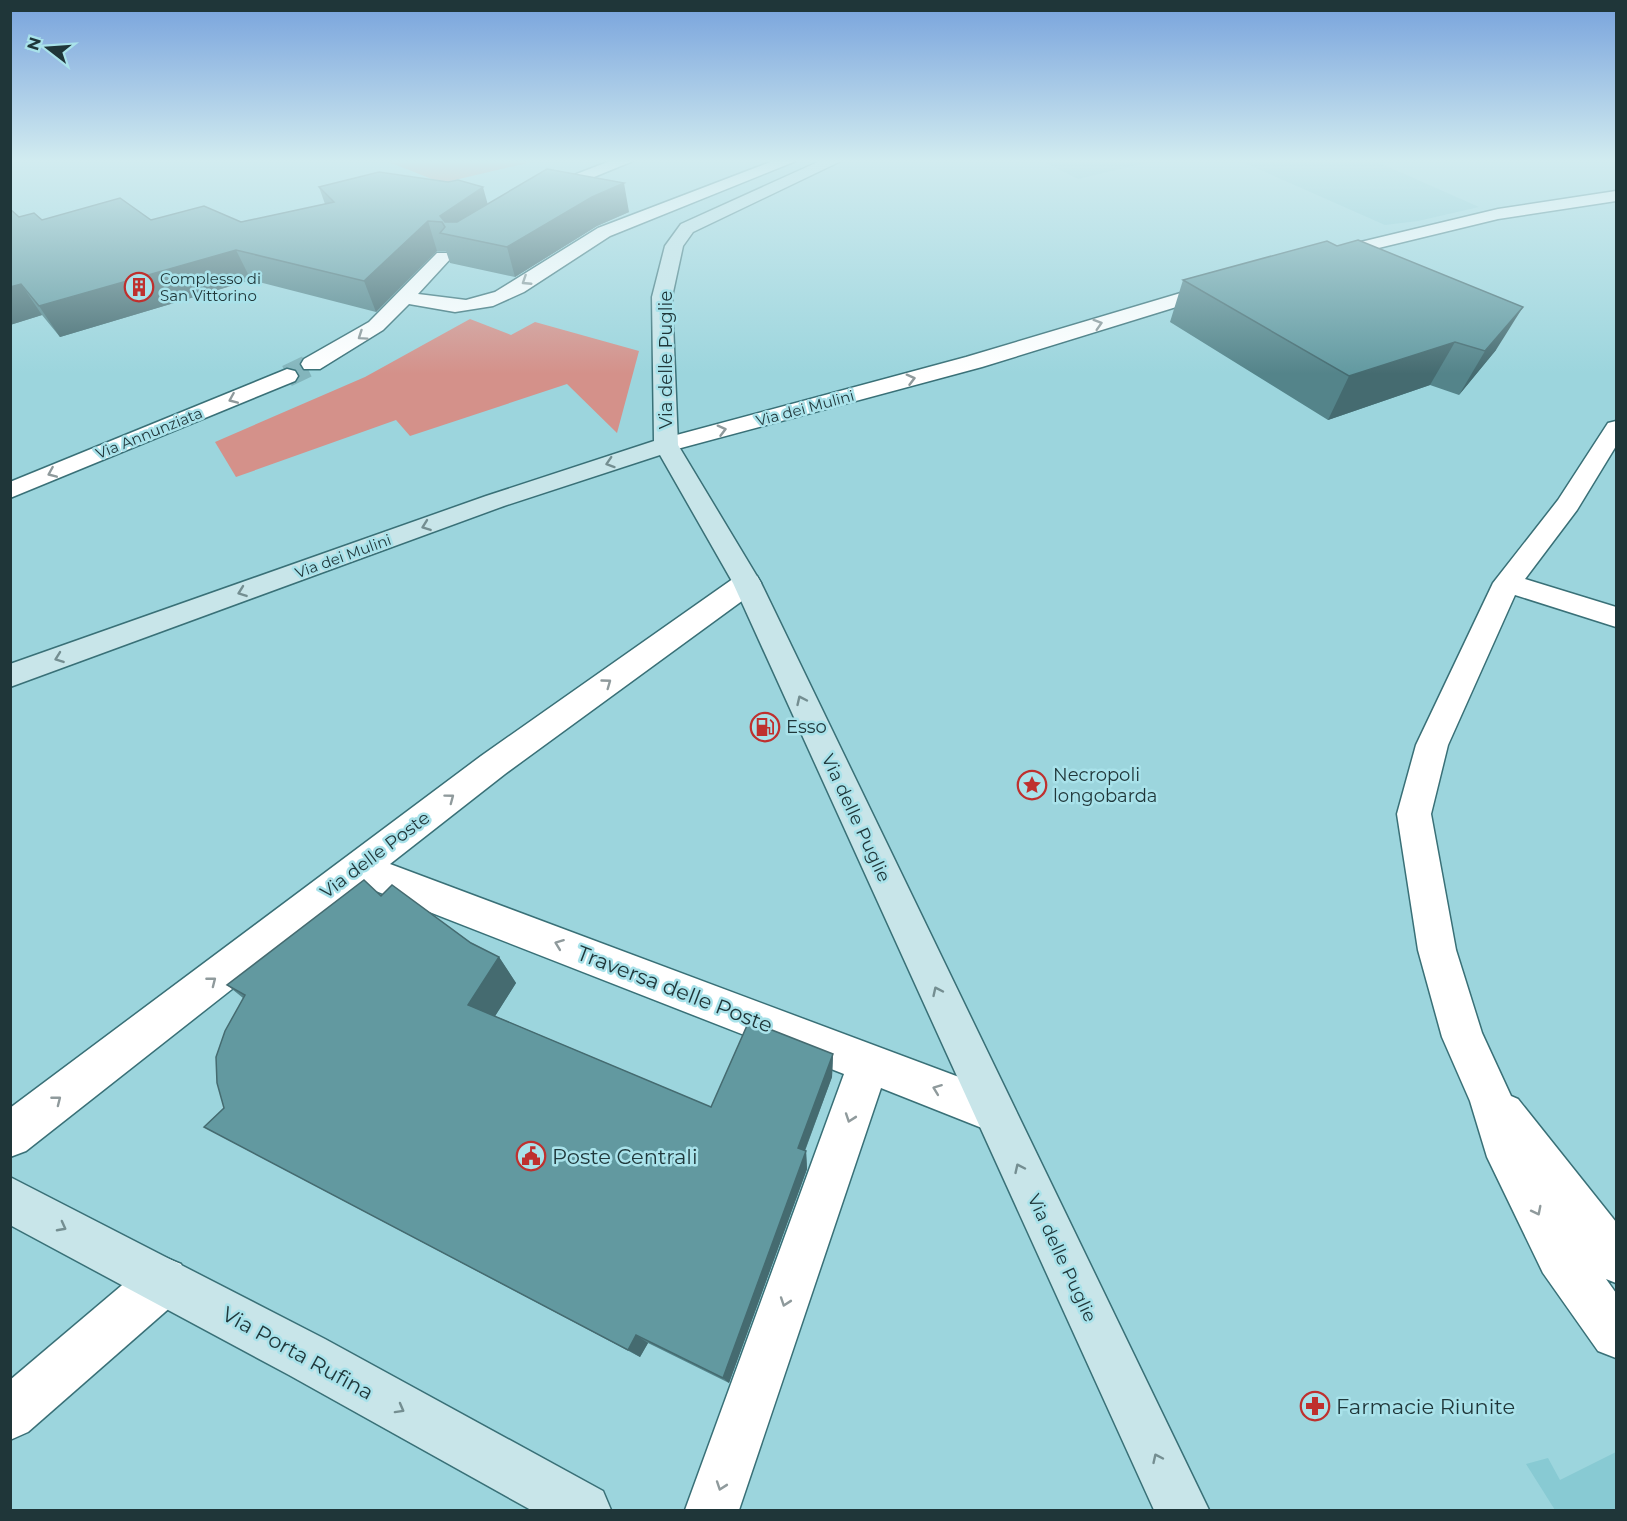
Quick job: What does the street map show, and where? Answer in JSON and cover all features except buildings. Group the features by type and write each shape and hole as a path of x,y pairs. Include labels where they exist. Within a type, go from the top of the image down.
{"street":[{"path":"404,297 453,306 486,302 523,283 602,232"},
{"name":"Via delle Puglie","path":"684,232 674,246 662,297 666,445 747,583 992,1110 1182,1510"},
{"path":"1302,263 1347,249 1420,232"},
{"path":"312,364 376,326 443,257"},
{"name":"Via dei Mulini","path":"10,676 495,501 666,445 974,362 1235,283"},
{"name":"Via Annunziata","path":"10,490 287,376"},
{"path":"1617,428 1568,504 1507,583 1473,651 1432,745 1414,813 1437,950 1463,1037 1491,1099 1509,1156 1560,1256 1617,1333"},
{"name":"Via delle Poste","path":"10,1135 493,765 747,583"},
{"path":"1507,583 1617,617"},
{"name":"Traversa delle Poste","path":"359,868 992,1110"},
{"path":"712,1510 869,1063"},
{"path":"1491,1099 1617,1259"},
{"name":"Via Porta Rufina","path":"10,1200 164,1281 584,1510"},
{"path":"10,1414 164,1281"}],"shaded area":[{"path":"470,319 511,335 535,322 639,351 617,433 567,384 410,436 396,420 236,477 215,442 365,377"},
{"path":"1616,1452 1616,1510 1555,1510 1526,1464 1548,1458 1560,1480"}],"tunnel":[{"path":"287,376 312,364"}],"place":[{"name":"Complesso di San Vittorino","path":"139,287"},
{"name":"Esso","path":"765,727"},
{"name":"Necropoli longobarda","path":"1032,785"},
{"name":"Poste Centrali","path":"531,1156"},
{"name":"Farmacie Riunite","path":"1315,1406"}]}
